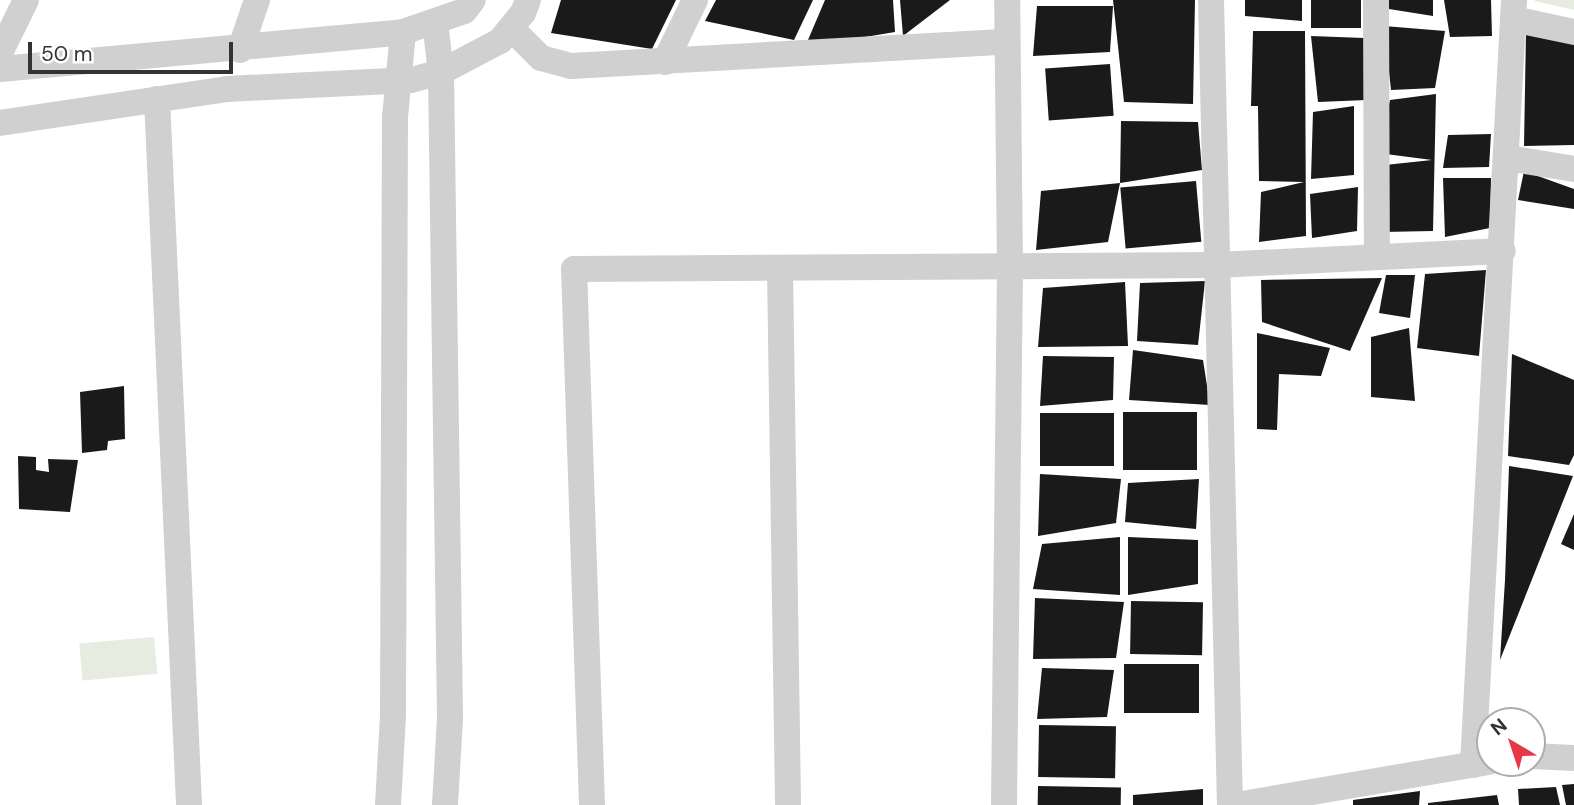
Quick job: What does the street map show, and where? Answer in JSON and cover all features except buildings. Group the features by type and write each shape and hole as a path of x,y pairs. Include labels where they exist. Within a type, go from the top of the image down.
{"street":[{"path":"0,53 26,0"},
{"path":"240,50 257,0"},
{"path":"0,69 240,50 340,35 403,32 464,11 473,0"},
{"path":"0,123 227,89 398,80 441,72 500,41 527,0"},
{"path":"665,62 695,0"},
{"path":"1004,805 1010,269 1007,0"},
{"path":"1211,0 1230,805"},
{"path":"1376,0 1377,257"},
{"path":"1484,707 1514,9 1574,32"},
{"path":"435,22 441,72 450,718 445,805"},
{"path":"511,28 541,58 571,66 1007,43"},
{"path":"388,805 393,715 398,80 403,32"},
{"path":"157,99 189,805"},
{"path":"1507,158 1574,169"},
{"path":"592,805 574,269 1010,269 1217,265 1503,251"},
{"path":"780,269 788,805"},
{"path":"1546,757 1574,758"},
{"path":"1236,805 1476,765"}],"shaded area":[{"path":"1574,0 1574,10 1535,1"},
{"path":"154,637 157,674 83,680 79,644"}]}
